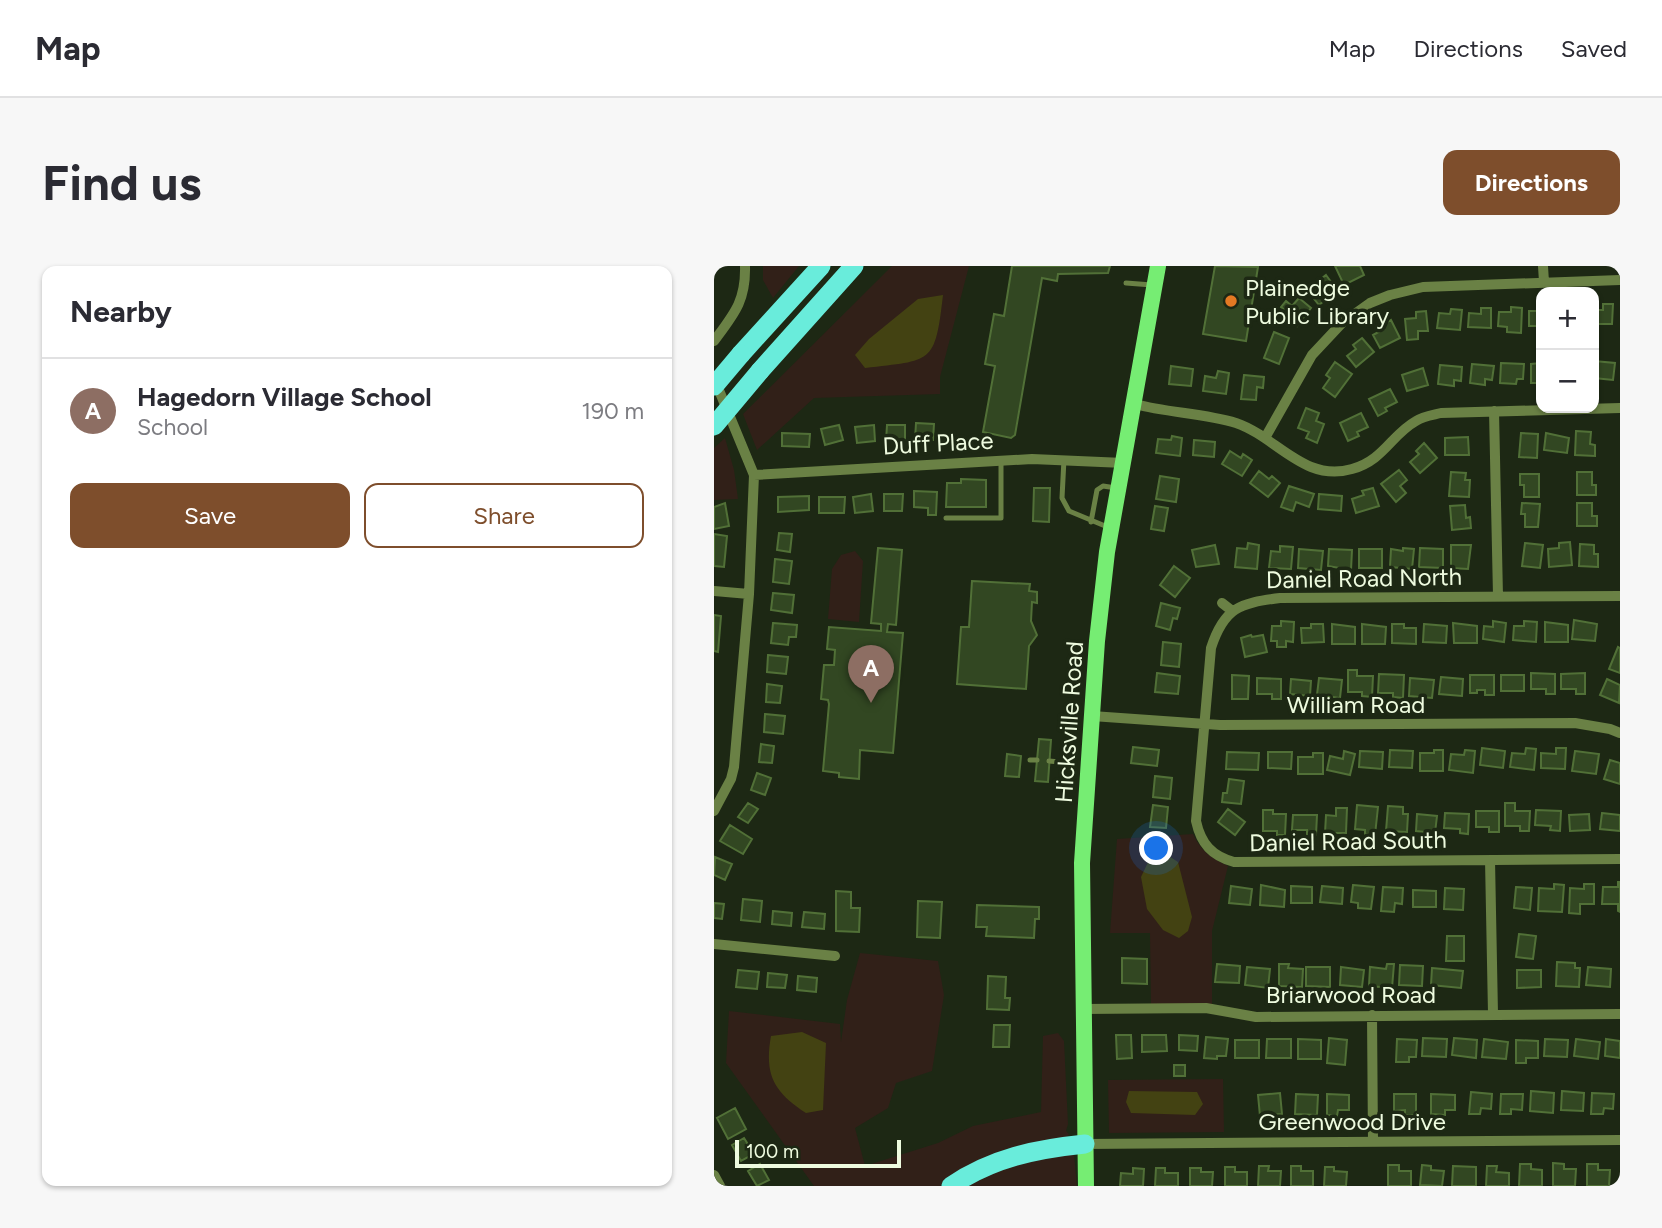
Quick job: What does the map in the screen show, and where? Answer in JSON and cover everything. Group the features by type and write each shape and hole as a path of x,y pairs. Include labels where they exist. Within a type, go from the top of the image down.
{"highway":[{"path":"741,354 809,266"},
{"path":"714,386 821,266"},
{"path":"714,426 760,370 854,266"},
{"path":"818,306 864,266"},
{"path":"951,1186 978,1169 1007,1157 1085,1144"}],"main road":[{"name":"Hicksville Road","path":"1086,1186 1082,863 1097,641 1107,552 1158,266"}],"street":[{"path":"714,341 736,312 743,296 744,266"},
{"path":"1543,266 1544,282"},
{"path":"1265,438 1312,355 1342,323 1370,303 1423,287 1620,280"},
{"path":"714,379 754,475 749,593 734,767 731,779 714,811"},
{"path":"1135,404 1237,424 1265,438 1303,466 1333,472 1352,469 1373,460 1407,427 1426,416 1441,413 1620,408"},
{"path":"1493,411 1498,596"},
{"name":"Duff Place","path":"754,475 1001,460 1125,459"},
{"path":"714,591 749,593"},
{"name":"Daniel Road North","path":"1231,610 1259,600 1280,598 1620,596"},
{"path":"1204,725 1211,648 1217,631 1231,610 1222,603"},
{"name":"William Road","path":"1092,716 1204,725 1575,723 1620,733"},
{"name":"Daniel Road South","path":"1204,725 1196,821 1203,842 1221,858 1246,863 1620,859"},
{"path":"1490,860 1493,1014"},
{"path":"714,944 835,956"},
{"name":"Briarwood Road","path":"1082,1009 1206,1009 1256,1017 1620,1014"},
{"path":"1372,1016 1373,1142"},
{"name":"Greenwood Drive","path":"1085,1144 1620,1140"},
{"path":"714,1175 720,1186"}],"lane":[{"path":"1126,283 1155,285"},
{"path":"1064,459 1062,498 1069,510 1091,522 1112,528"},
{"path":"946,518 1001,518 1001,460"},
{"path":"1091,522 1097,490 1103,486 1119,489"},
{"path":"1049,761 1060,762"}],"shaded area":[{"path":"763,266 799,266 773,298 763,280"},
{"path":"892,266 969,266 940,377 940,394 814,398 757,450 743,414"},
{"path":"943,295 937,335 926,355 904,363 865,368 855,355 869,339 918,299"},
{"path":"725,438 734,470 738,499 714,500 714,448"},
{"path":"855,551 863,561 859,622 828,619 832,569 841,555"},
{"path":"1193,834 1207,853 1228,866 1212,931 1212,1004 1151,1005 1150,933 1110,933 1117,839"},
{"path":"1164,853 1178,862 1192,917 1188,931 1179,938 1163,930 1147,909 1141,877 1151,856"},
{"path":"860,953 938,961 944,995 932,1071 896,1083 888,1108 855,1128 865,1166 938,1143 973,1126 1041,1112 1043,1036 1058,1033 1064,1041 1067,1137 1006,1149 960,1171 941,1186 814,1186 726,1063 729,1011 840,1024 841,1042 847,1000"},
{"path":"802,1032 826,1043 823,1110 806,1113 779,1090 769,1062 771,1036"},
{"path":"1223,1079 1224,1132 1109,1133 1108,1080"},
{"path":"1129,1091 1197,1092 1203,1104 1195,1115 1131,1113 1126,1102"},
{"path":"1074,1154 1077,1186 957,1186 985,1169"}],"building":[{"path":"1012,266 1110,266 1108,273 1058,274 1057,281 1042,278 1015,435 1011,438 983,432 995,366 985,364 994,314 1004,316"},
{"name":"Plainedge Public Library","path":"1215,266 1258,267 1246,341 1203,334"},
{"path":"1335,266 1360,266 1364,275 1344,285"},
{"path":"1326,275 1337,290 1319,305 1307,290"},
{"path":"1299,298 1311,308 1297,326 1284,316 1287,312 1281,307 1286,301 1292,306"},
{"path":"1603,304 1613,304 1612,324 1599,324 1599,310 1603,310"},
{"path":"1511,307 1522,308 1521,333 1507,332 1507,327 1498,326 1499,312 1511,312"},
{"path":"1481,308 1491,308 1491,328 1468,327 1469,313 1481,314"},
{"path":"1451,309 1462,310 1460,330 1437,328 1439,313 1450,314"},
{"path":"1426,311 1428,331 1418,331 1418,339 1407,340 1405,319 1416,318 1416,312"},
{"path":"1529,311 1536,311 1536,326 1529,326"},
{"path":"1391,320 1400,338 1380,348 1373,335 1384,329 1382,325"},
{"path":"1274,332 1289,338 1279,364 1264,358"},
{"path":"1362,338 1374,352 1356,367 1347,356 1356,349 1353,345"},
{"path":"1599,361 1615,363 1613,380 1599,379"},
{"path":"1335,362 1352,374 1335,397 1323,388 1330,378 1326,375"},
{"path":"1501,363 1524,364 1523,379 1517,379 1516,384 1500,383"},
{"path":"1472,364 1494,366 1492,380 1485,379 1485,385 1470,383"},
{"path":"1531,364 1536,364 1536,383 1531,383"},
{"path":"1440,365 1462,367 1461,381 1454,380 1454,386 1438,384"},
{"path":"1171,366 1193,369 1191,386 1169,384"},
{"path":"1423,368 1428,385 1407,391 1402,375"},
{"path":"1218,371 1229,373 1226,394 1203,391 1205,376 1216,378"},
{"path":"1244,375 1264,377 1263,388 1257,387 1256,400 1241,399"},
{"path":"1390,389 1397,402 1385,408 1387,411 1378,416 1369,399"},
{"path":"1306,408 1319,413 1316,421 1324,424 1317,443 1306,438 1309,432 1298,428"},
{"path":"1361,413 1368,427 1357,432 1359,436 1348,441 1340,423"},
{"path":"916,423 934,424 933,440 915,440"},
{"path":"839,425 843,440 825,445 821,429"},
{"path":"874,425 875,441 857,443 855,427"},
{"path":"887,425 905,425 905,441 886,441"},
{"path":"1576,431 1591,432 1590,444 1595,445 1595,456 1575,455"},
{"path":"782,433 810,434 809,447 782,446"},
{"path":"1521,433 1538,434 1537,458 1519,457"},
{"path":"1546,433 1569,438 1567,453 1544,450"},
{"path":"1172,436 1182,438 1180,456 1156,453 1158,439 1171,440"},
{"path":"1468,437 1469,455 1445,455 1445,438"},
{"path":"1194,440 1215,442 1214,457 1193,455"},
{"path":"1424,443 1437,458 1420,473 1410,462 1419,454 1416,451"},
{"path":"1230,451 1241,458 1243,454 1252,460 1242,476 1222,464"},
{"path":"1399,470 1407,480 1400,486 1406,493 1396,502 1381,484"},
{"path":"1259,471 1269,479 1272,476 1280,483 1268,497 1250,483"},
{"path":"1451,472 1466,473 1465,480 1470,480 1469,497 1449,496"},
{"path":"1577,472 1592,472 1592,485 1596,485 1596,495 1577,495"},
{"path":"1520,474 1539,474 1539,497 1524,497"},
{"path":"1160,476 1179,479 1176,502 1156,499"},
{"path":"961,479 986,480 986,507 946,507 947,483 961,483"},
{"path":"1289,486 1314,494 1309,507 1296,502 1293,511 1281,507"},
{"path":"1034,488 1050,488 1049,522 1033,521"},
{"path":"1373,488 1379,506 1356,513 1352,499 1364,495 1362,491"},
{"path":"914,491 937,492 936,515 928,515 928,508 914,507"},
{"path":"871,494 873,511 855,513 853,497"},
{"path":"884,494 903,494 902,511 884,511"},
{"path":"1319,494 1342,496 1341,511 1318,509"},
{"path":"809,496 809,510 778,512 778,497"},
{"path":"819,497 845,497 844,513 819,513"},
{"path":"725,503 729,526 714,529 714,507"},
{"path":"1522,503 1540,504 1538,527 1525,527 1525,514 1521,514"},
{"path":"1577,503 1592,503 1592,516 1597,516 1597,526 1577,526"},
{"path":"1465,505 1466,518 1470,517 1471,528 1452,530 1450,506"},
{"path":"1155,506 1168,508 1164,531 1151,529"},
{"path":"779,533 792,534 790,552 777,550"},
{"path":"714,534 727,536 724,567 714,566"},
{"path":"1570,542 1572,565 1549,567 1548,549 1559,548 1559,543"},
{"path":"1248,543 1259,545 1257,569 1235,567 1237,548 1247,549"},
{"path":"1525,543 1543,545 1540,568 1522,566"},
{"path":"1580,544 1594,545 1594,554 1598,554 1598,567 1579,566"},
{"path":"1215,545 1219,564 1196,567 1192,550"},
{"path":"1451,545 1471,545 1468,569 1451,568"},
{"path":"1280,546 1293,547 1291,569 1269,568 1271,551 1280,552"},
{"path":"878,548 902,550 896,625 888,624 887,632 903,633 893,753 860,750 859,779 839,777 839,773 823,771 829,704 828,700 821,699 824,665 834,665 835,650 827,649 829,627 881,631 881,624 871,623"},
{"path":"1403,548 1414,549 1412,569 1390,567 1391,549 1403,551"},
{"path":"1420,548 1443,549 1443,568 1419,567"},
{"path":"1299,549 1323,551 1321,570 1298,568"},
{"path":"1329,549 1352,550 1351,570 1328,566"},
{"path":"1359,549 1382,549 1382,568 1359,568"},
{"path":"775,559 792,561 789,584 773,582"},
{"path":"1174,566 1190,578 1175,597 1160,585"},
{"path":"972,581 1030,584 1029,591 1037,592 1037,603 1032,602 1031,621 1037,635 1029,646 1026,689 957,684 961,627 969,627"},
{"path":"773,593 794,595 792,613 771,610"},
{"path":"1161,603 1180,608 1177,619 1173,618 1170,630 1156,626"},
{"path":"714,615 721,616 718,652 714,651"},
{"path":"1574,620 1597,624 1595,641 1572,639"},
{"path":"1281,621 1294,622 1293,642 1286,641 1286,647 1277,647 1277,641 1271,641 1272,626 1281,626"},
{"path":"1493,621 1506,623 1504,642 1483,639 1484,626 1493,627"},
{"path":"1524,621 1537,622 1536,642 1513,640 1514,626 1524,626"},
{"path":"1545,622 1568,625 1568,642 1545,642"},
{"path":"773,623 797,625 796,637 789,637 788,645 771,643"},
{"path":"1453,623 1477,626 1477,643 1454,643"},
{"path":"1311,624 1323,624 1324,642 1302,643 1301,628 1311,628"},
{"path":"1332,624 1355,627 1355,644 1332,644"},
{"path":"1362,624 1386,627 1385,644 1362,644"},
{"path":"1392,624 1416,628 1416,644 1392,643"},
{"path":"1424,624 1447,626 1446,643 1423,642"},
{"path":"1263,635 1267,652 1245,657 1241,638"},
{"path":"1163,642 1181,644 1179,667 1161,665"},
{"path":"1618,647 1620,648 1620,673 1609,669"},
{"path":"768,655 788,657 786,674 767,672"},
{"path":"1348,670 1357,670 1357,676 1373,676 1372,697 1362,696 1362,692 1348,692"},
{"path":"1157,673 1180,676 1178,694 1155,692"},
{"path":"1531,673 1555,674 1555,694 1546,694 1546,689 1531,689"},
{"path":"1585,673 1585,694 1576,694 1576,689 1561,689 1561,674"},
{"path":"1379,674 1404,675 1403,698 1393,697 1393,693 1378,693"},
{"path":"1232,675 1249,676 1248,699 1232,699"},
{"path":"1470,675 1494,675 1494,695 1485,695 1485,690 1470,693"},
{"path":"1501,675 1524,675 1524,691 1501,691"},
{"path":"1441,677 1463,679 1462,696 1439,694"},
{"path":"1257,678 1281,679 1281,699 1272,699 1272,694 1257,694"},
{"path":"1319,678 1342,680 1340,698 1317,695"},
{"path":"1410,678 1434,680 1432,698 1409,696"},
{"path":"1291,679 1311,681 1310,696 1290,694"},
{"path":"1607,679 1620,685 1619,703 1600,695"},
{"path":"767,684 782,686 780,703 766,702"},
{"path":"765,714 785,716 783,734 764,732"},
{"path":"1039,739 1051,740 1048,782 1035,781"},
{"path":"761,744 774,746 772,763 759,762"},
{"path":"1133,747 1159,750 1157,766 1131,763"},
{"path":"1482,748 1505,751 1503,768 1480,765"},
{"path":"1526,748 1536,749 1534,770 1510,767 1512,753 1525,754"},
{"path":"1556,748 1566,748 1565,769 1541,768 1541,753 1556,754"},
{"path":"1390,750 1413,751 1412,768 1389,767"},
{"path":"1434,750 1443,750 1443,771 1420,771 1420,753 1434,753"},
{"path":"1465,750 1475,751 1473,773 1449,770 1451,754 1464,755"},
{"path":"1344,751 1355,754 1350,775 1327,770 1330,756 1343,759"},
{"path":"1360,751 1383,752 1382,769 1359,767"},
{"path":"1575,751 1599,754 1596,774 1572,771"},
{"path":"1227,752 1259,753 1258,770 1226,769"},
{"path":"1268,752 1292,752 1291,769 1268,768"},
{"path":"1313,753 1323,753 1323,774 1298,774 1298,757 1313,757"},
{"path":"1007,754 1021,756 1019,777 1005,776"},
{"path":"1610,760 1620,763 1620,784 1604,779"},
{"path":"757,773 771,778 765,795 751,790"},
{"path":"1155,776 1172,778 1170,799 1153,797"},
{"path":"1229,779 1244,781 1241,804 1222,802 1223,793 1227,793"},
{"path":"748,803 758,809 748,823 738,817"},
{"path":"1505,803 1515,803 1515,811 1530,811 1529,831 1520,831 1520,826 1505,826"},
{"path":"1153,805 1168,807 1166,828 1150,827"},
{"path":"1357,805 1378,807 1375,835 1355,829"},
{"path":"1388,806 1403,807 1403,814 1408,814 1407,832 1386,831"},
{"path":"1336,808 1347,808 1346,833 1325,833 1326,815 1336,816"},
{"path":"1228,809 1245,822 1235,835 1218,822"},
{"path":"1263,810 1273,810 1273,814 1286,814 1285,835 1277,835 1277,831 1263,831"},
{"path":"1536,810 1561,811 1560,831 1550,830 1551,826 1535,825"},
{"path":"1476,811 1499,811 1499,832 1489,832 1489,827 1476,827"},
{"path":"1445,813 1469,814 1468,834 1460,833 1460,829 1444,828"},
{"path":"1602,813 1620,815 1620,831 1600,829"},
{"path":"1417,814 1437,816 1435,833 1416,831"},
{"path":"1589,814 1590,830 1570,831 1569,815"},
{"path":"1293,815 1317,815 1316,835 1307,834 1307,830 1292,830"},
{"path":"730,825 752,839 743,854 720,841"},
{"path":"715,857 732,864 725,880 714,875"},
{"path":"1618,882 1620,912 1618,904 1602,904 1603,887 1618,887"},
{"path":"1554,884 1564,885 1562,912 1538,911 1539,888 1554,889"},
{"path":"1584,884 1594,884 1594,904 1580,904 1580,914 1569,913 1570,888 1584,889"},
{"path":"1261,885 1285,890 1284,907 1260,905"},
{"path":"1353,885 1374,887 1371,909 1358,908 1358,903 1351,902"},
{"path":"1231,886 1252,889 1250,905 1229,903"},
{"path":"1291,886 1312,887 1312,903 1291,903"},
{"path":"1322,886 1343,888 1342,904 1320,902"},
{"path":"1383,887 1403,888 1402,904 1395,903 1394,912 1381,911"},
{"path":"1516,887 1532,888 1530,910 1514,908"},
{"path":"1445,888 1464,889 1463,910 1444,909"},
{"path":"1413,890 1436,891 1436,907 1413,907"},
{"path":"836,891 851,892 851,908 860,908 859,932 836,931"},
{"path":"743,899 762,901 760,922 741,920"},
{"path":"918,901 942,902 940,938 917,937"},
{"path":"714,903 724,904 722,919 714,918"},
{"path":"977,905 1039,907 1034,938 986,936 987,927 976,927"},
{"path":"773,911 792,913 791,926 772,924"},
{"path":"804,912 825,914 824,929 802,927"},
{"path":"1519,934 1536,936 1533,959 1516,957"},
{"path":"1447,936 1464,936 1464,961 1446,961"},
{"path":"1122,958 1147,959 1147,984 1122,983"},
{"path":"1557,962 1575,963 1575,968 1580,968 1579,987 1556,986"},
{"path":"1217,964 1240,966 1239,983 1215,982"},
{"path":"1279,964 1303,969 1302,987 1279,986"},
{"path":"1387,964 1394,964 1392,988 1369,986 1370,967 1386,969"},
{"path":"1400,965 1423,966 1422,986 1399,985"},
{"path":"1247,967 1270,969 1268,988 1245,985"},
{"path":"1306,967 1330,967 1330,987 1306,986"},
{"path":"1341,967 1364,970 1362,987 1340,985"},
{"path":"1588,967 1611,969 1610,987 1586,985"},
{"path":"1432,968 1463,971 1461,988 1431,985"},
{"path":"738,970 759,972 757,989 736,987"},
{"path":"1517,970 1541,970 1541,987 1517,988"},
{"path":"768,973 787,975 785,988 767,987"},
{"path":"798,976 817,978 816,992 797,990"},
{"path":"988,976 1006,977 1005,998 1010,998 1009,1010 987,1009"},
{"path":"994,1025 1010,1025 1009,1047 993,1047"},
{"path":"1116,1035 1131,1035 1132,1058 1117,1059"},
{"path":"1142,1035 1166,1035 1167,1051 1142,1052"},
{"path":"1179,1035 1198,1036 1197,1051 1179,1050"},
{"path":"1206,1037 1228,1039 1226,1056 1217,1056 1217,1059 1204,1058"},
{"path":"1329,1038 1347,1040 1345,1065 1327,1063"},
{"path":"1423,1038 1447,1039 1446,1057 1422,1056"},
{"path":"1454,1038 1477,1040 1476,1058 1452,1055"},
{"path":"1267,1039 1291,1039 1291,1058 1266,1058"},
{"path":"1298,1039 1321,1040 1321,1059 1298,1059"},
{"path":"1397,1039 1417,1040 1416,1057 1409,1057 1409,1062 1396,1062"},
{"path":"1484,1039 1508,1042 1506,1059 1482,1057"},
{"path":"1545,1039 1568,1040 1567,1057 1544,1056"},
{"path":"1576,1039 1600,1042 1598,1059 1574,1056"},
{"path":"1606,1039 1620,1041 1620,1058 1605,1056"},
{"path":"1235,1040 1259,1040 1259,1058 1235,1058"},
{"path":"1516,1040 1538,1041 1538,1058 1526,1058 1526,1063 1516,1063"},
{"path":"1174,1065 1185,1065 1185,1076 1174,1076"},
{"path":"1531,1091 1554,1093 1553,1113 1530,1111"},
{"path":"1562,1091 1584,1093 1583,1111 1561,1110"},
{"path":"1471,1092 1492,1094 1491,1109 1481,1108 1480,1114 1469,1114"},
{"path":"1280,1093 1282,1114 1260,1116 1258,1095"},
{"path":"1592,1093 1614,1094 1613,1109 1604,1108 1603,1114 1591,1114"},
{"path":"1296,1094 1318,1095 1317,1115 1295,1114"},
{"path":"1327,1094 1349,1095 1349,1110 1338,1110 1337,1116 1327,1115"},
{"path":"1394,1094 1416,1094 1416,1115 1405,1115 1405,1110 1394,1111"},
{"path":"1431,1094 1455,1095 1455,1110 1445,1110 1445,1115 1431,1114"},
{"path":"1501,1094 1523,1094 1522,1110 1511,1109 1511,1114 1500,1114"},
{"path":"735,1108 746,1129 728,1139 717,1118"},
{"path":"744,1138 754,1154 741,1161 732,1145"},
{"path":"1553,1163 1564,1164 1564,1169 1576,1169 1575,1186 1553,1186"},
{"path":"760,1164 769,1180 757,1186 748,1171"},
{"path":"1520,1164 1531,1164 1531,1169 1542,1170 1542,1186 1519,1186"},
{"path":"1587,1164 1598,1164 1598,1170 1610,1170 1609,1186 1587,1186"},
{"path":"1388,1165 1399,1165 1399,1171 1411,1171 1411,1186 1388,1186"},
{"path":"1422,1165 1431,1166 1431,1170 1444,1171 1442,1186 1420,1185"},
{"path":"1259,1166 1269,1166 1268,1171 1281,1171 1280,1186 1258,1186"},
{"path":"1291,1166 1301,1166 1301,1171 1313,1171 1313,1186 1291,1186"},
{"path":"1453,1166 1476,1167 1476,1186 1452,1186"},
{"path":"1487,1166 1497,1166 1496,1172 1509,1173 1509,1186 1486,1186"},
{"path":"1225,1167 1235,1167 1235,1172 1247,1172 1247,1186 1225,1186"},
{"path":"1325,1167 1347,1172 1346,1186 1324,1186"},
{"path":"1133,1168 1144,1169 1143,1186 1120,1186 1121,1173 1133,1174"},
{"path":"1156,1168 1165,1168 1165,1173 1178,1173 1178,1186 1155,1186"},
{"path":"1190,1168 1213,1172 1212,1186 1190,1186"}],"place":[{"name":"Plainedge Public Library","path":"1231,301"},
{"name":"Hagedorn Village School","path":"871,703"}]}
